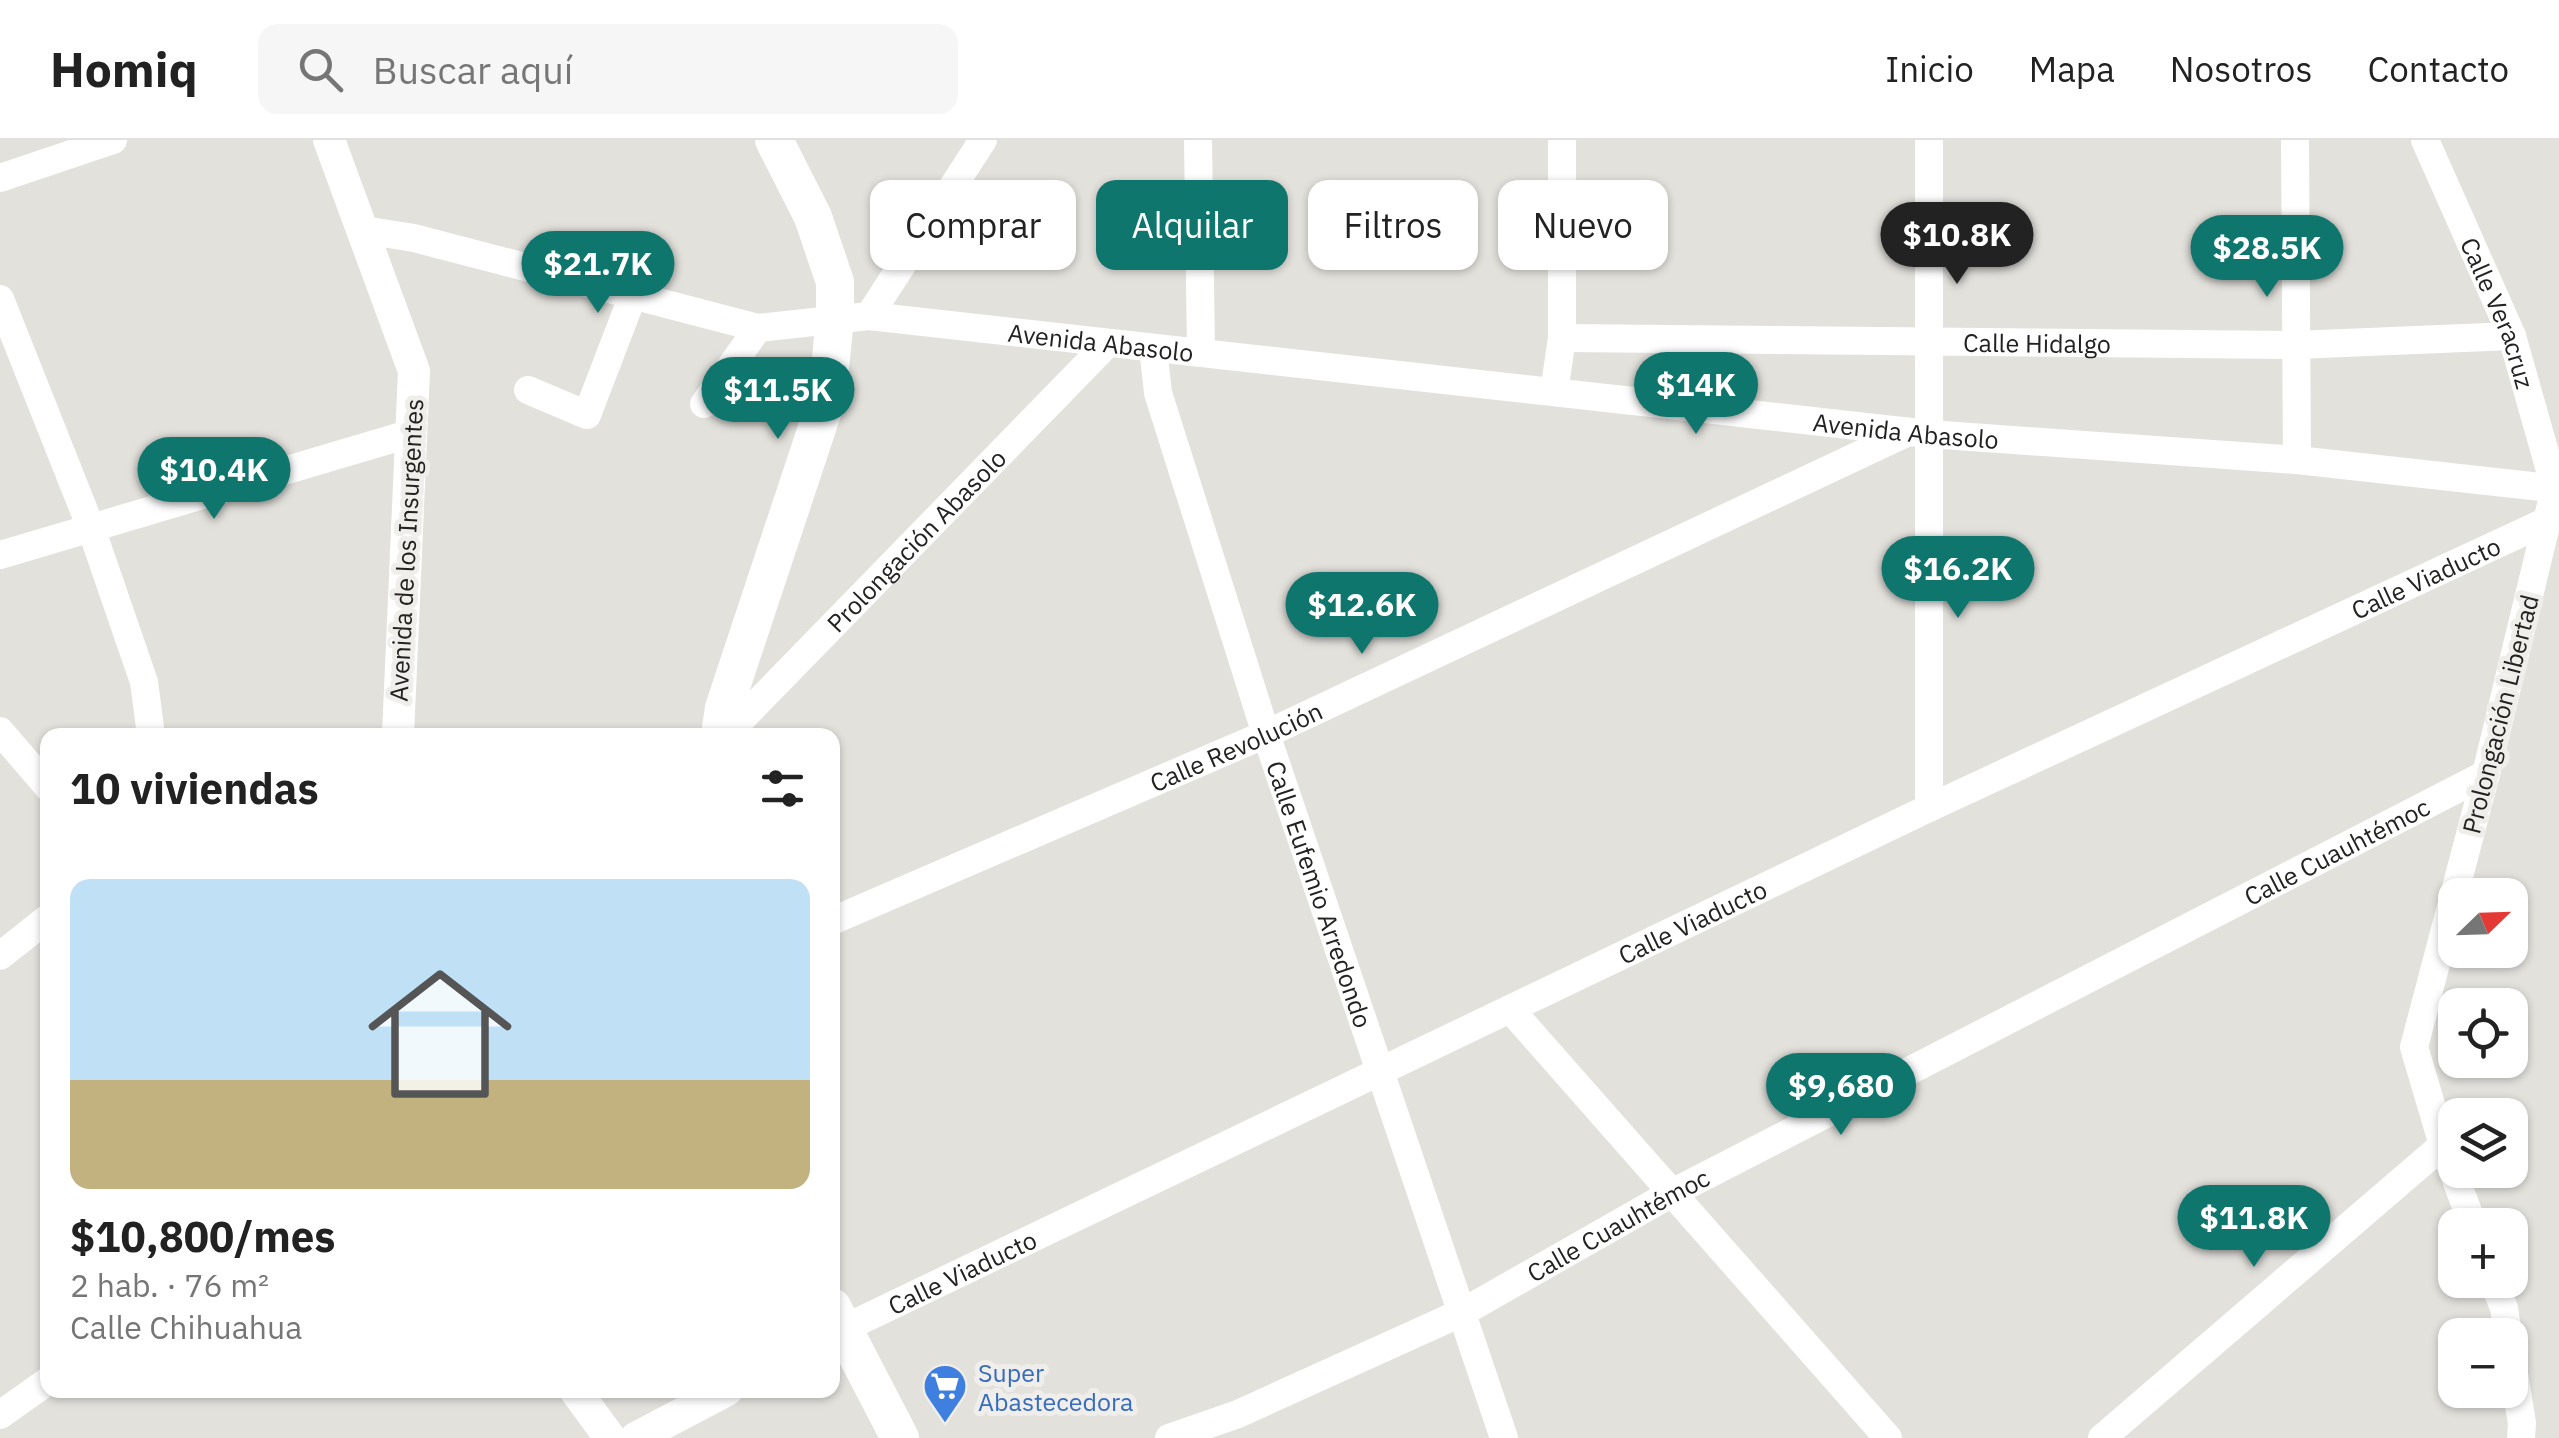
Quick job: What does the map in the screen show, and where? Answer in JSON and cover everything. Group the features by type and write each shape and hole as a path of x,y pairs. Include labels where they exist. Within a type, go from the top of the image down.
{"main road":[{"path":"723,728 724,708 852,317 834,282 813,217 774,140"},
{"path":"840,1330 900,1438"}],"street":[{"path":"0,178 113,140"},
{"name":"Avenida de los Insurgentes","path":"328,140 414,371 398,728"},
{"path":"852,317 983,140"},
{"path":"1198,140 1202,352"},
{"path":"1554,392 1562,338 1562,140"},
{"path":"1929,140 1928,342 1918,433 1929,808"},
{"path":"2295,140 2297,460"},
{"name":"Calle Veracruz","path":"2425,140 2512,336 2557,489"},
{"path":"363,230 414,238 758,328 704,404"},
{"path":"528,390 587,415 633,295"},
{"path":"0,299 90,528 144,682 151,728"},
{"name":"Avenida Abasolo","path":"758,328 852,317 1202,352 1918,433 2297,460 2557,489"},
{"name":"Calle Hidalgo","path":"1562,338 2296,345 2512,336"},
{"name":"Prolongación Abasolo","path":"730,728 1108,343"},
{"name":"Calle Eufemio Arredondo","path":"1153,348 1158,392 1266,734 1504,1438"},
{"path":"0,556 412,433"},
{"name":"Calle Revolución","path":"840,918 1266,734 1918,433"},
{"name":"Prolongación Libertad","path":"2438,1125 2414,1047 2557,489"},
{"name":"Calle Viaducto","path":"840,1321 2547,520"},
{"path":"0,731 40,777"},
{"name":"Calle Cuauhtémoc","path":"1170,1438 1238,1414 1463,1312 1672,1193 2486,774"},
{"path":"0,956 40,924"},
{"path":"1510,1009 1888,1438"},
{"path":"2102,1438 2438,1150"},
{"path":"0,1415 40,1387"},
{"path":"581,1398 610,1438"},
{"path":"636,1438 712,1398"},
{"path":"2514,1408 2515,1433"}],"place":[{"name":"Super Abastecedora","path":"945,1424"}]}
